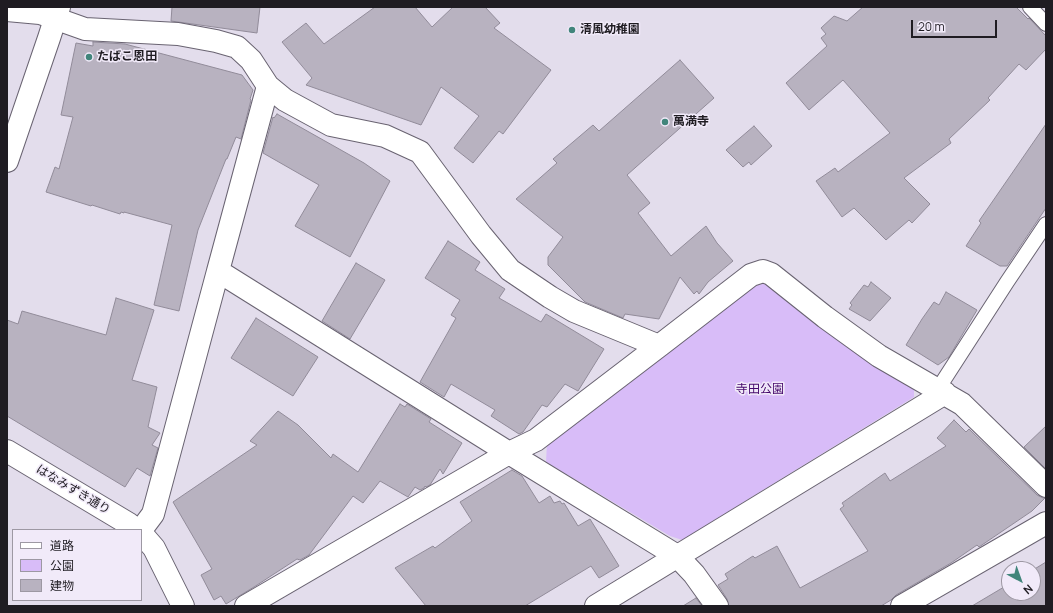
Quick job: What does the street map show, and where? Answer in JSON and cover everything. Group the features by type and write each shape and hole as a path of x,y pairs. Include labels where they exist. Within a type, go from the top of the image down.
{"street":[{"path":"7,10 57,13 85,29 178,34 216,41 237,47 251,60 268,86 285,100 331,125 385,136 420,152 481,235 510,270 574,311 660,346"},
{"path":"7,161 57,13"},
{"path":"142,529 153,514 268,86"},
{"path":"218,271 677,556 694,574 717,606"},
{"path":"246,606 509,453 536,440 751,275 763,271 772,274 825,317 879,356 962,404 1046,486"},
{"path":"596,606 941,391"},
{"name":"はなみずき通り","path":"7,451 136,529"},
{"path":"902,606 1046,523"},
{"path":"142,534 154,548 183,606"}],"lane":[{"path":"1030,7 1046,24"},
{"path":"941,391 1007,282 1046,224"}],"green space":[{"name":"寺田公園","path":"767,283 914,385 914,397 682,540 670,536 546,462 547,443 754,286"}],"building":[{"path":"172,7 260,7 257,33 171,21"},
{"path":"375,7 415,7 432,27 453,7 485,7 500,23 494,28 551,70 503,134 499,131 473,163 454,148 479,116 441,87 421,125 306,85 312,78 282,42 306,23 324,44"},
{"path":"863,7 1016,7 1046,36 1046,49 1026,70 1019,64 988,98 990,100 949,139 951,143 904,178 930,204 912,223 909,220 886,240 854,208 842,217 816,181 835,168 838,172 890,133 843,80 809,110 786,83 827,46 821,38 826,34 821,28 834,16 847,21"},
{"path":"93,42 125,44 242,75 253,90 241,139 236,137 198,230 179,311 154,305 172,225 124,212 121,212 120,214 46,192 55,167 59,169 73,117 61,115 76,43 93,46"},
{"path":"680,60 714,98 627,175 650,203 638,213 671,256 706,226 717,243 733,261 708,282 699,294 697,291 694,294 680,277 659,319 625,314 623,318 585,302 548,265 548,257 563,237 516,199 557,163 553,159 593,125 599,131"},
{"path":"277,114 364,163 390,181 350,257 295,226 319,185 263,153 273,117 274,118"},
{"path":"1046,124 1046,208 1007,266 1000,266 966,246 981,223 979,221"},
{"path":"754,126 772,146 751,165 749,162 743,167 726,150"},
{"path":"448,241 480,262 475,270 505,289 499,298 541,322 546,314 604,349 578,391 565,384 547,407 542,405 523,432 519,434 491,416 495,410 451,384 444,397 420,382 456,318 451,315 460,300 425,278"},
{"path":"356,263 385,280 350,339 322,321"},
{"path":"871,282 891,298 870,321 849,309 852,305 850,303 864,285 868,287"},
{"path":"946,292 977,310 949,357 938,365 906,345 934,302 939,305"},
{"path":"116,298 154,310 132,380 157,387 148,427 160,433 152,445 158,448 150,476 137,468 125,487 7,416 7,320 18,324 22,311 106,335"},
{"path":"256,318 318,357 293,396 231,358"},
{"path":"400,404 405,407 407,404 431,419 429,422 462,443 443,474 440,469 430,485 425,486 420,490 415,487 408,497 380,481 363,503 353,496 309,555 300,560 297,559 226,604 221,596 214,600 201,575 212,569 173,502 257,445 250,441 278,411 298,425 331,458 333,454 358,472"},
{"path":"954,420 966,432 969,429 1037,495 1045,498 1032,511 979,547 977,545 951,563 896,595 881,606 729,606 727,599 718,585 728,579 725,574 753,556 755,558 777,546 800,588 868,551 840,509 844,506 842,503 885,473 890,481 946,446 937,438"},
{"path":"1046,426 1046,469 1024,447"},
{"path":"512,470 522,476 539,503 550,496 554,503 560,501 562,504 564,503 578,526 590,519 619,566 599,578 591,566 525,606 426,606 395,568 433,546 435,548 472,521 460,502"},
{"path":"1046,562 1046,606 972,606 1001,589 1001,601 1041,601 1041,565"},
{"path":"696,598 702,606 683,606"}],"place":[{"name":"清風幼稚園","path":"572,30"},
{"name":"たばこ恩田","path":"89,57"},
{"name":"萬満寺","path":"665,122"}]}
